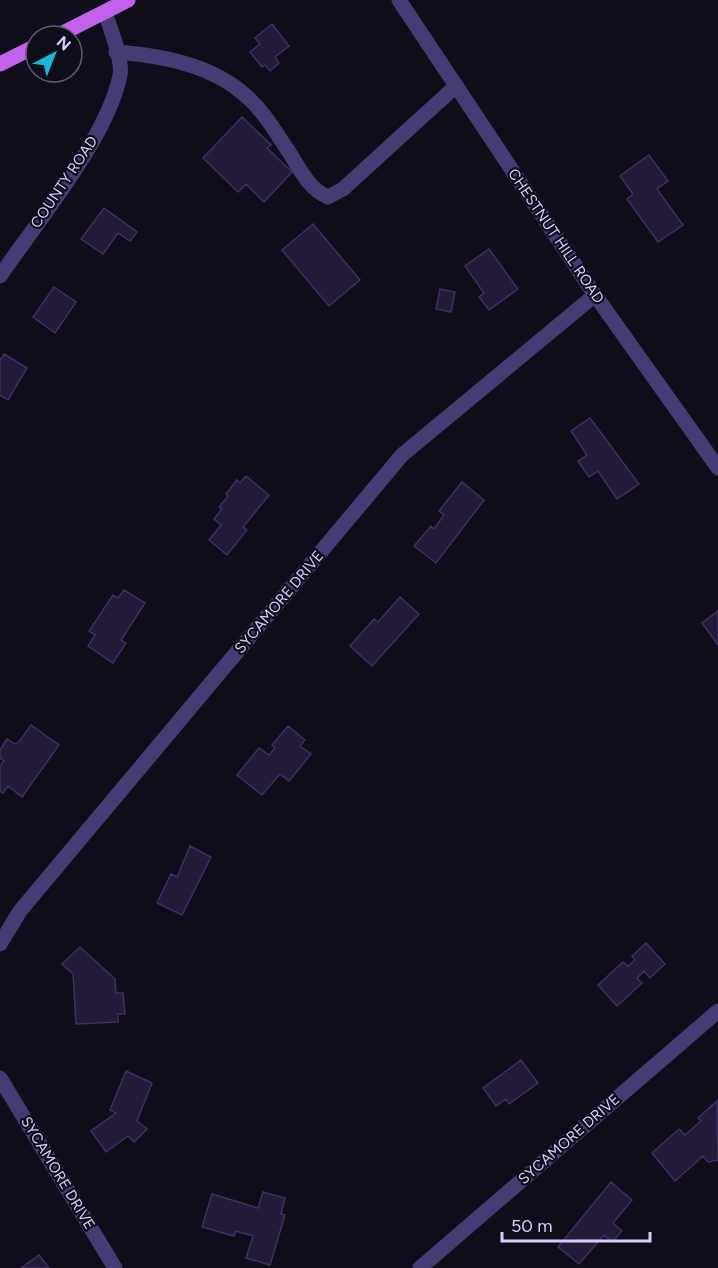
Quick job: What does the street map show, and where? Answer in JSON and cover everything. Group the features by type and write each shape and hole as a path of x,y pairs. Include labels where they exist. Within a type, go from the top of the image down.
{"main road":[{"path":"82,24 128,0"},
{"path":"0,63 24,52"}],"street":[{"name":"CHESTNUT HILL ROAD","path":"399,0 595,295 718,468"},
{"name":"COUNTY ROAD","path":"0,276 98,133 120,73 105,13"},
{"path":"116,52 151,56 181,63 233,86 256,107 311,186 328,197 343,189 456,86"},
{"name":"SYCAMORE DRIVE","path":"0,944 20,911 402,455 595,295"},
{"name":"SYCAMORE DRIVE","path":"420,1268 718,1011"},
{"name":"SYCAMORE DRIVE","path":"0,1078 115,1268"}],"building":[{"path":"272,24 289,46 275,57 279,63 270,71 265,65 262,67 250,52 260,44 255,38"},
{"path":"242,117 271,145 267,148 292,172 264,202 246,184 238,192 203,158"},
{"path":"649,155 668,181 657,189 683,225 658,242 627,199 633,194 620,176"},
{"path":"104,208 137,232 130,241 118,233 103,254 81,239"},
{"path":"313,224 360,280 329,306 282,250"},
{"path":"489,249 518,289 489,310 479,297 484,293 465,266"},
{"path":"54,287 76,302 55,333 33,317"},
{"path":"440,289 455,292 451,312 436,309"},
{"path":"4,354 27,368 8,400 0,395 0,360"},
{"path":"590,418 639,484 617,499 598,471 589,477 578,461 587,455 571,431"},
{"path":"246,476 269,495 243,527 247,530 227,555 209,540 221,525 214,519 222,509 219,507 228,496 226,494 237,480 240,483"},
{"path":"462,482 484,500 436,563 414,546 431,526 434,529 444,515 439,511"},
{"path":"124,590 145,603 121,640 126,643 113,663 88,646 95,635 89,631 113,595 118,598"},
{"path":"400,597 419,614 372,666 350,646 374,619 378,622"},
{"path":"718,611 718,645 702,623"},
{"path":"31,725 59,745 22,797 8,786 3,793 0,791 0,766 4,761 0,758 0,750 7,739 15,744 19,742"},
{"path":"288,726 305,740 300,746 311,754 289,781 280,774 262,795 237,775 259,748 269,755 275,748 272,745"},
{"path":"190,846 211,857 182,915 157,903 171,874 177,877"},
{"path":"646,943 665,964 650,978 644,971 637,978 642,983 617,1006 598,985 623,962 628,966 635,960 632,956"},
{"path":"80,947 115,979 116,993 123,993 125,1014 118,1014 118,1022 76,1024 73,974 62,964"},
{"path":"521,1060 538,1083 509,1104 506,1099 496,1106 483,1088"},
{"path":"126,1071 152,1083 137,1121 147,1129 134,1142 128,1136 106,1152 91,1131 116,1113 110,1110"},
{"path":"717,1101 718,1160 708,1162 703,1156 675,1181 652,1153 679,1129 685,1135 701,1121 698,1118"},
{"path":"611,1182 632,1200 613,1223 622,1231 612,1242 604,1235 579,1264 558,1247"},
{"path":"263,1192 285,1198 281,1214 285,1215 270,1265 246,1258 253,1236 236,1231 234,1236 202,1227 212,1194 258,1208"},
{"path":"39,1255 49,1268 21,1268"}]}
